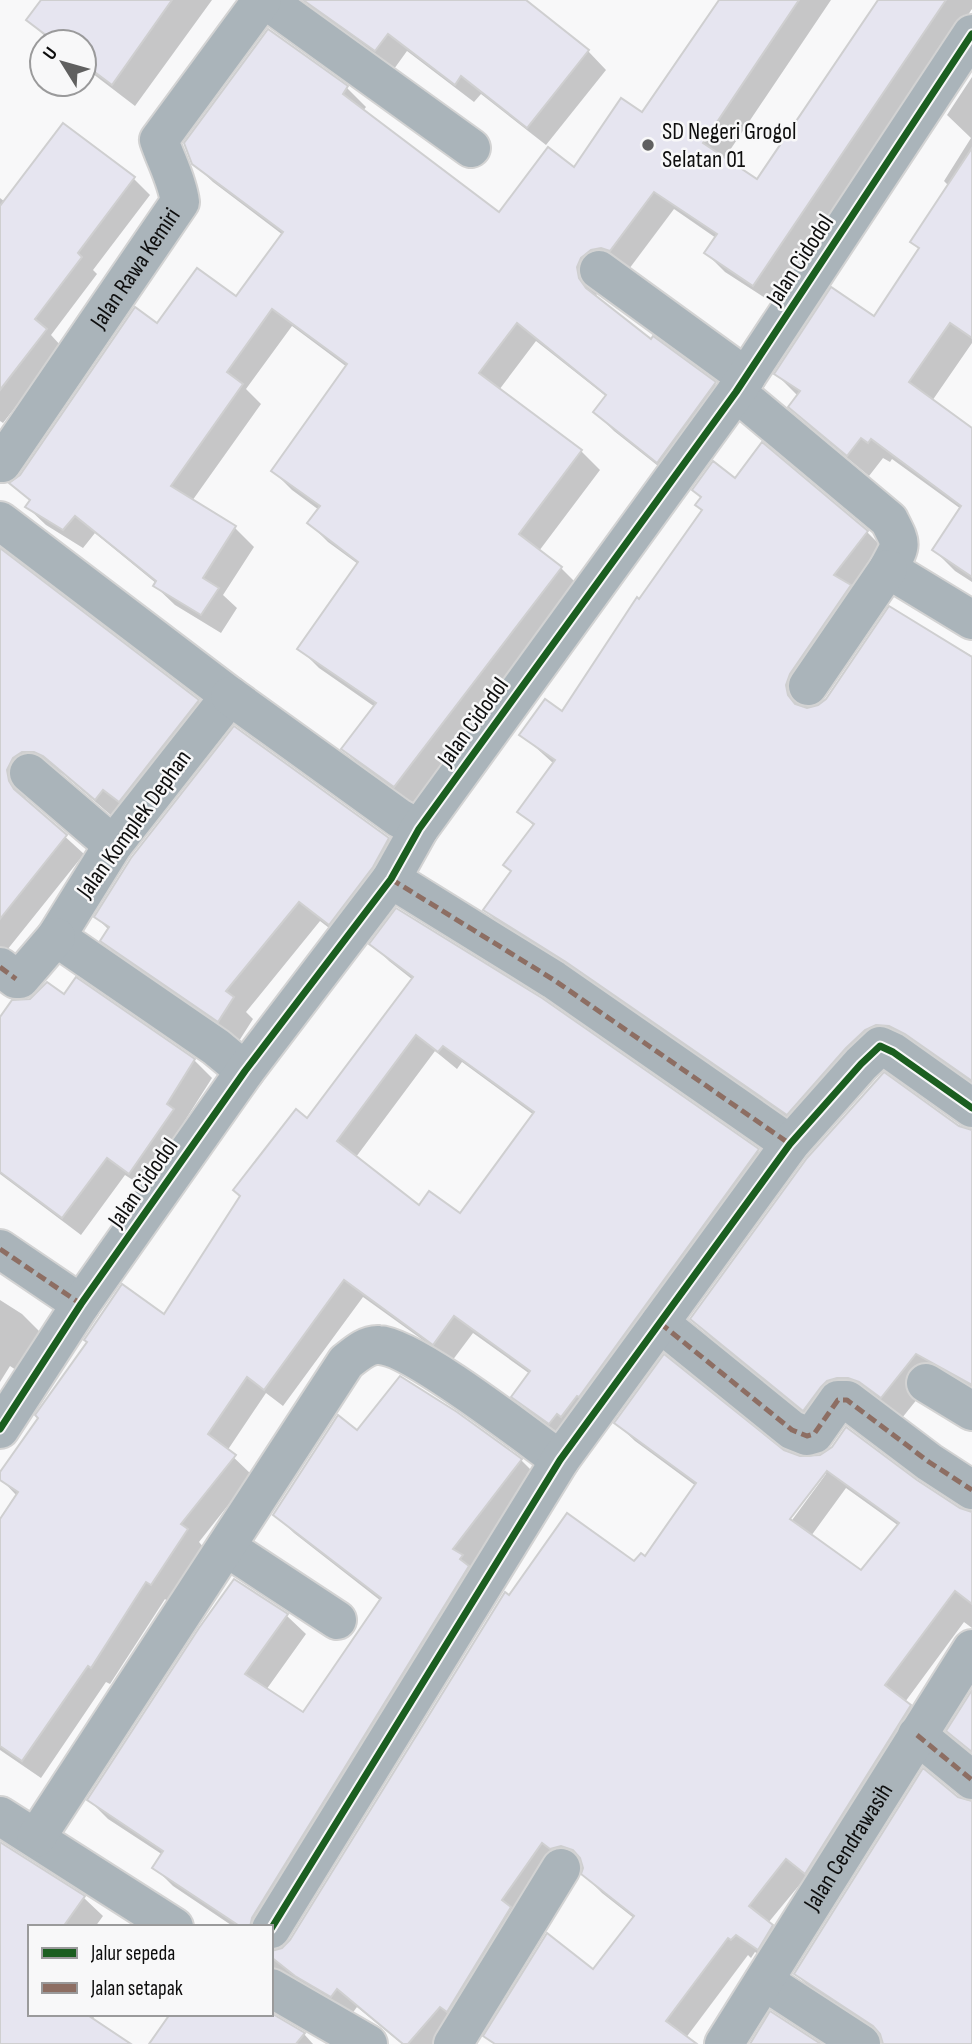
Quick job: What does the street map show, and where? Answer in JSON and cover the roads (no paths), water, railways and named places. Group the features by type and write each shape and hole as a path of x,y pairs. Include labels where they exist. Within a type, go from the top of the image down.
{"street":[{"name":"Jalan Rawa Kemiri","path":"2,463 180,202 177,183 159,140 264,0 471,148"},
{"name":"Jalan Cidodol","path":"0,1429 81,1304 245,1071 391,878 419,829 741,384 972,34"},
{"path":"599,270 741,384 889,520 900,542 899,549 808,685"},
{"path":"0,520 230,696 399,818 419,829"},
{"path":"888,569 972,620"},
{"name":"Jalan Komplek Dephan","path":"0,967 20,979 56,937 113,845 230,696"},
{"path":"29,772 113,845"},
{"path":"391,878 554,980 790,1144"},
{"path":"56,937 216,1047 245,1071"},
{"path":"273,1926 560,1460 790,1144 880,1046 893,1052 972,1108"},
{"path":"0,1249 81,1304"},
{"path":"660,1322 792,1430 807,1436 814,1434 838,1400 847,1400 929,1462 972,1490"},
{"path":"36,1838 346,1362 363,1349 375,1345 389,1346 429,1368 560,1460"},
{"path":"926,1383 972,1411"},
{"path":"226,1547 337,1620"},
{"name":"Jalan Cendrawasih","path":"724,2044 972,1649"},
{"path":"917,1735 972,1780"},
{"path":"0,1816 171,1925"},
{"path":"453,2044 561,1868"},
{"path":"764,1981 861,2044"},
{"path":"273,1989 368,2044"}],"place":[{"name":"SD Negeri Grogol Selatan 01","path":"648,145"}]}
